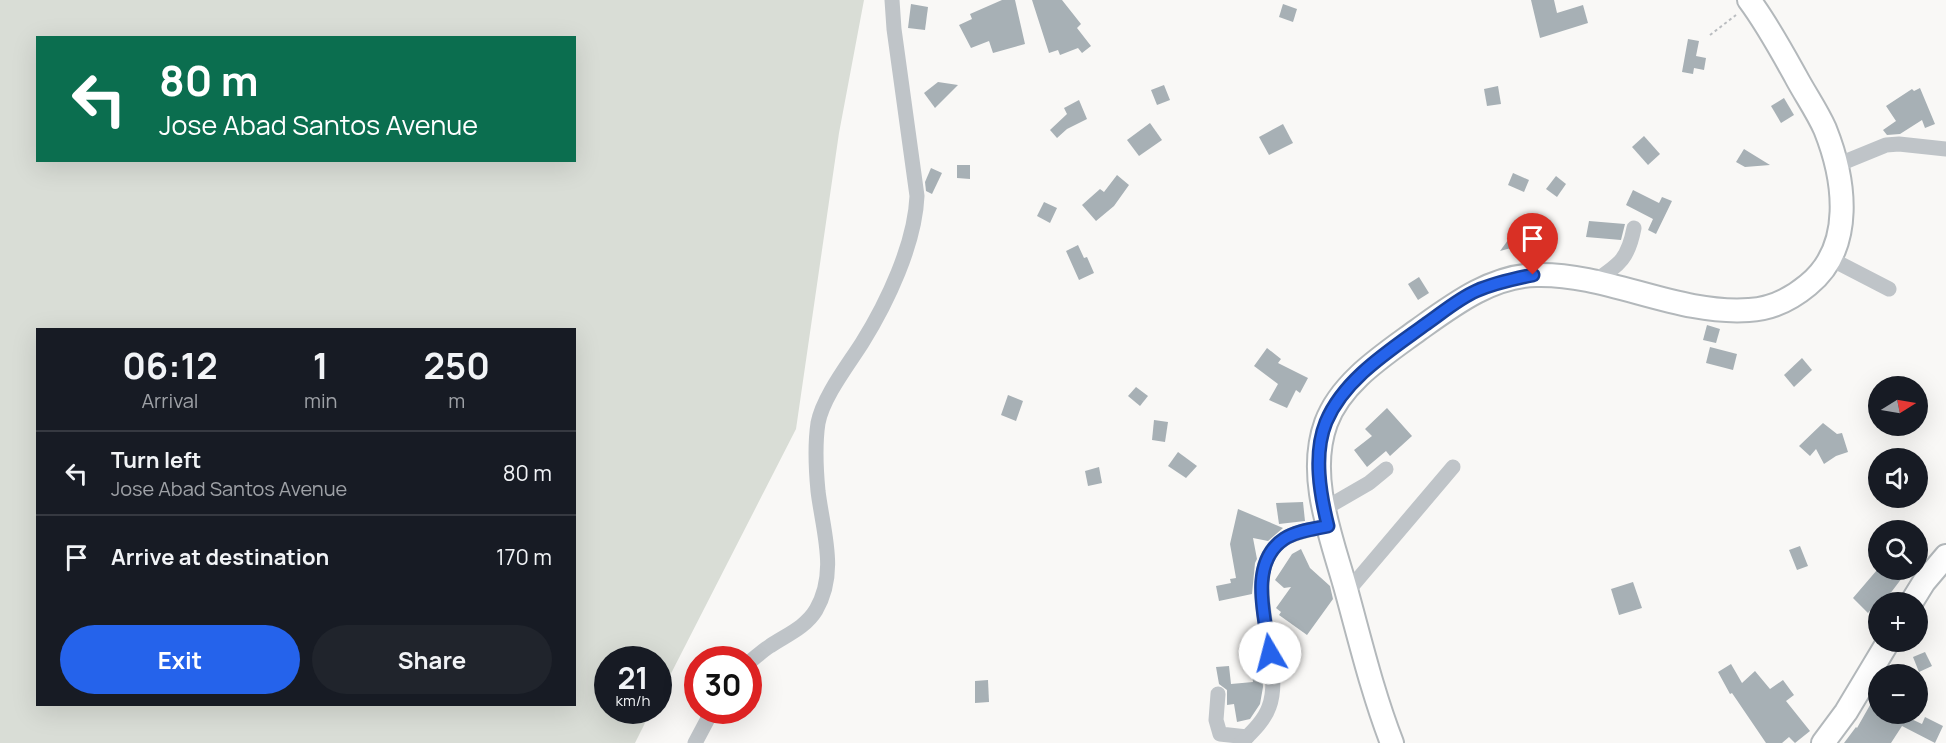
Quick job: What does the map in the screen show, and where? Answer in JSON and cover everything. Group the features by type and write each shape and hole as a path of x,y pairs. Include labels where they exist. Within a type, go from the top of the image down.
{"highway":[{"path":"1392,743 1372,689 1326,517 1318,458 1326,423 1340,398 1356,379 1398,344 1474,292 1501,282 1533,275 1595,281 1692,305 1748,310 1772,307 1793,297 1817,278 1831,259 1839,237 1842,189 1836,165 1824,128 1766,22 1745,4"},
{"path":"1918,592 1946,556"},
{"path":"1823,743 1846,712 1882,652"}],"street":[{"path":"762,652 795,632 815,611 828,578 828,545 818,490 818,422 827,401 877,320 899,268 916,214 917,196 895,40 892,0"},
{"path":"1836,165 1886,145 1899,144 1946,149"},
{"path":"1595,281 1621,263 1626,256 1634,228"},
{"path":"1831,259 1889,289"},
{"path":"1347,592 1453,467"},
{"path":"1218,694 1216,720 1220,734 1244,740 1265,716 1272,693 1272,670 1262,590 1262,575 1266,562 1276,545 1326,517 1386,469"},
{"path":"695,743 705,724"}],"path":[{"path":"1710,35 1726,25 1745,4"}],"shaded area":[{"path":"0,0 864,0 839,133 796,429 672,672 672,646 594,646 594,724 644,724 635,743 0,743"}],"building":[{"path":"1002,0 1015,0 1025,44 993,53 989,41 971,48 959,25 972,19 970,14"},
{"path":"1032,0 1062,0 1081,24 1077,28 1091,46 1082,53 1078,48 1060,55 1058,50 1049,53"},
{"path":"1531,0 1554,0 1557,13 1583,5 1588,23 1540,38"},
{"path":"911,4 928,7 925,30 908,28"},
{"path":"1283,4 1297,9 1293,22 1279,17"},
{"path":"1688,39 1699,41 1696,56 1706,58 1704,70 1694,68 1693,74 1682,72"},
{"path":"938,82 958,85 935,108 924,93"},
{"path":"1164,85 1170,100 1157,105 1151,90"},
{"path":"1498,86 1501,104 1487,106 1484,89"},
{"path":"1920,88 1935,124 1925,128 1922,120 1900,134 1887,135 1883,130 1896,121 1886,106 1912,89 1914,91"},
{"path":"1784,98 1794,115 1781,123 1771,106"},
{"path":"1079,100 1087,119 1067,129 1057,138 1050,130 1067,114 1064,108"},
{"path":"1150,123 1162,140 1139,156 1127,140"},
{"path":"1283,124 1293,143 1269,155 1259,137"},
{"path":"1644,136 1660,154 1648,165 1632,147"},
{"path":"1744,149 1770,165 1745,167 1736,162"},
{"path":"957,165 970,165 970,179 957,178"},
{"path":"931,168 942,173 932,194 926,191 925,182"},
{"path":"1513,173 1529,180 1524,192 1508,185"},
{"path":"1117,175 1129,185 1114,206 1096,221 1082,205 1100,189 1104,192"},
{"path":"1556,176 1566,184 1557,197 1546,189"},
{"path":"1633,190 1659,203 1662,197 1672,201 1656,234 1648,230 1653,219 1626,205"},
{"path":"1044,202 1057,208 1050,223 1037,216"},
{"path":"1589,221 1625,224 1621,240 1586,237"},
{"path":"1517,228 1522,245 1500,251"},
{"path":"1078,245 1084,258 1087,257 1094,273 1079,280 1066,251"},
{"path":"1419,277 1429,293 1418,300 1408,284"},
{"path":"1707,325 1720,329 1716,343 1703,340"},
{"path":"1710,347 1737,354 1733,370 1706,363"},
{"path":"1267,348 1281,359 1278,363 1308,378 1300,393 1296,390 1287,408 1269,400 1278,384 1254,366"},
{"path":"1802,358 1812,370 1794,387 1784,375"},
{"path":"1136,387 1148,396 1140,406 1128,396"},
{"path":"1008,395 1023,401 1016,421 1001,415"},
{"path":"1387,408 1412,436 1390,456 1386,451 1367,467 1354,450 1372,436 1365,429"},
{"path":"1154,420 1168,422 1165,442 1152,440"},
{"path":"1823,423 1837,434 1842,433 1848,452 1824,464 1816,449 1810,456 1799,446"},
{"path":"1178,452 1197,466 1186,478 1168,466"},
{"path":"1099,467 1102,483 1088,486 1085,471"},
{"path":"1303,502 1305,521 1279,524 1276,503"},
{"path":"1238,509 1283,528 1268,541 1253,538 1257,559 1252,594 1219,601 1216,586 1231,583 1230,579 1236,578 1230,544"},
{"path":"1800,546 1808,566 1797,570 1789,550"},
{"path":"1301,549 1310,568 1330,586 1333,599 1307,635 1279,615 1281,612 1276,608 1291,587 1284,588 1275,580 1292,554"},
{"path":"1868,580 1900,580 1891,592 1868,592 1868,613 1853,598"},
{"path":"1633,582 1642,608 1619,615 1611,589"},
{"path":"1925,652 1932,666 1928,668 1928,664 1916,664 1913,657"},
{"path":"1731,664 1742,683 1755,671 1770,689 1783,680 1794,695 1786,701 1810,731 1795,743 1789,737 1782,743 1766,743 1732,693 1730,694 1718,672"},
{"path":"1229,666 1231,684 1253,682 1252,674 1262,672 1263,687 1260,704 1250,719 1237,722 1234,704 1227,705 1227,690 1219,684 1216,667"},
{"path":"988,680 989,702 975,703 975,681"},
{"path":"1868,709 1868,724 1928,724 1928,718 1943,726 1935,743 1902,726 1891,743 1844,743 1857,728"}],"route":[{"path":"1270,653 1262,575 1266,562 1276,545 1286,538 1328,526 1318,458 1326,423 1340,398 1356,379 1398,344 1474,292 1501,282 1533,275"}]}
